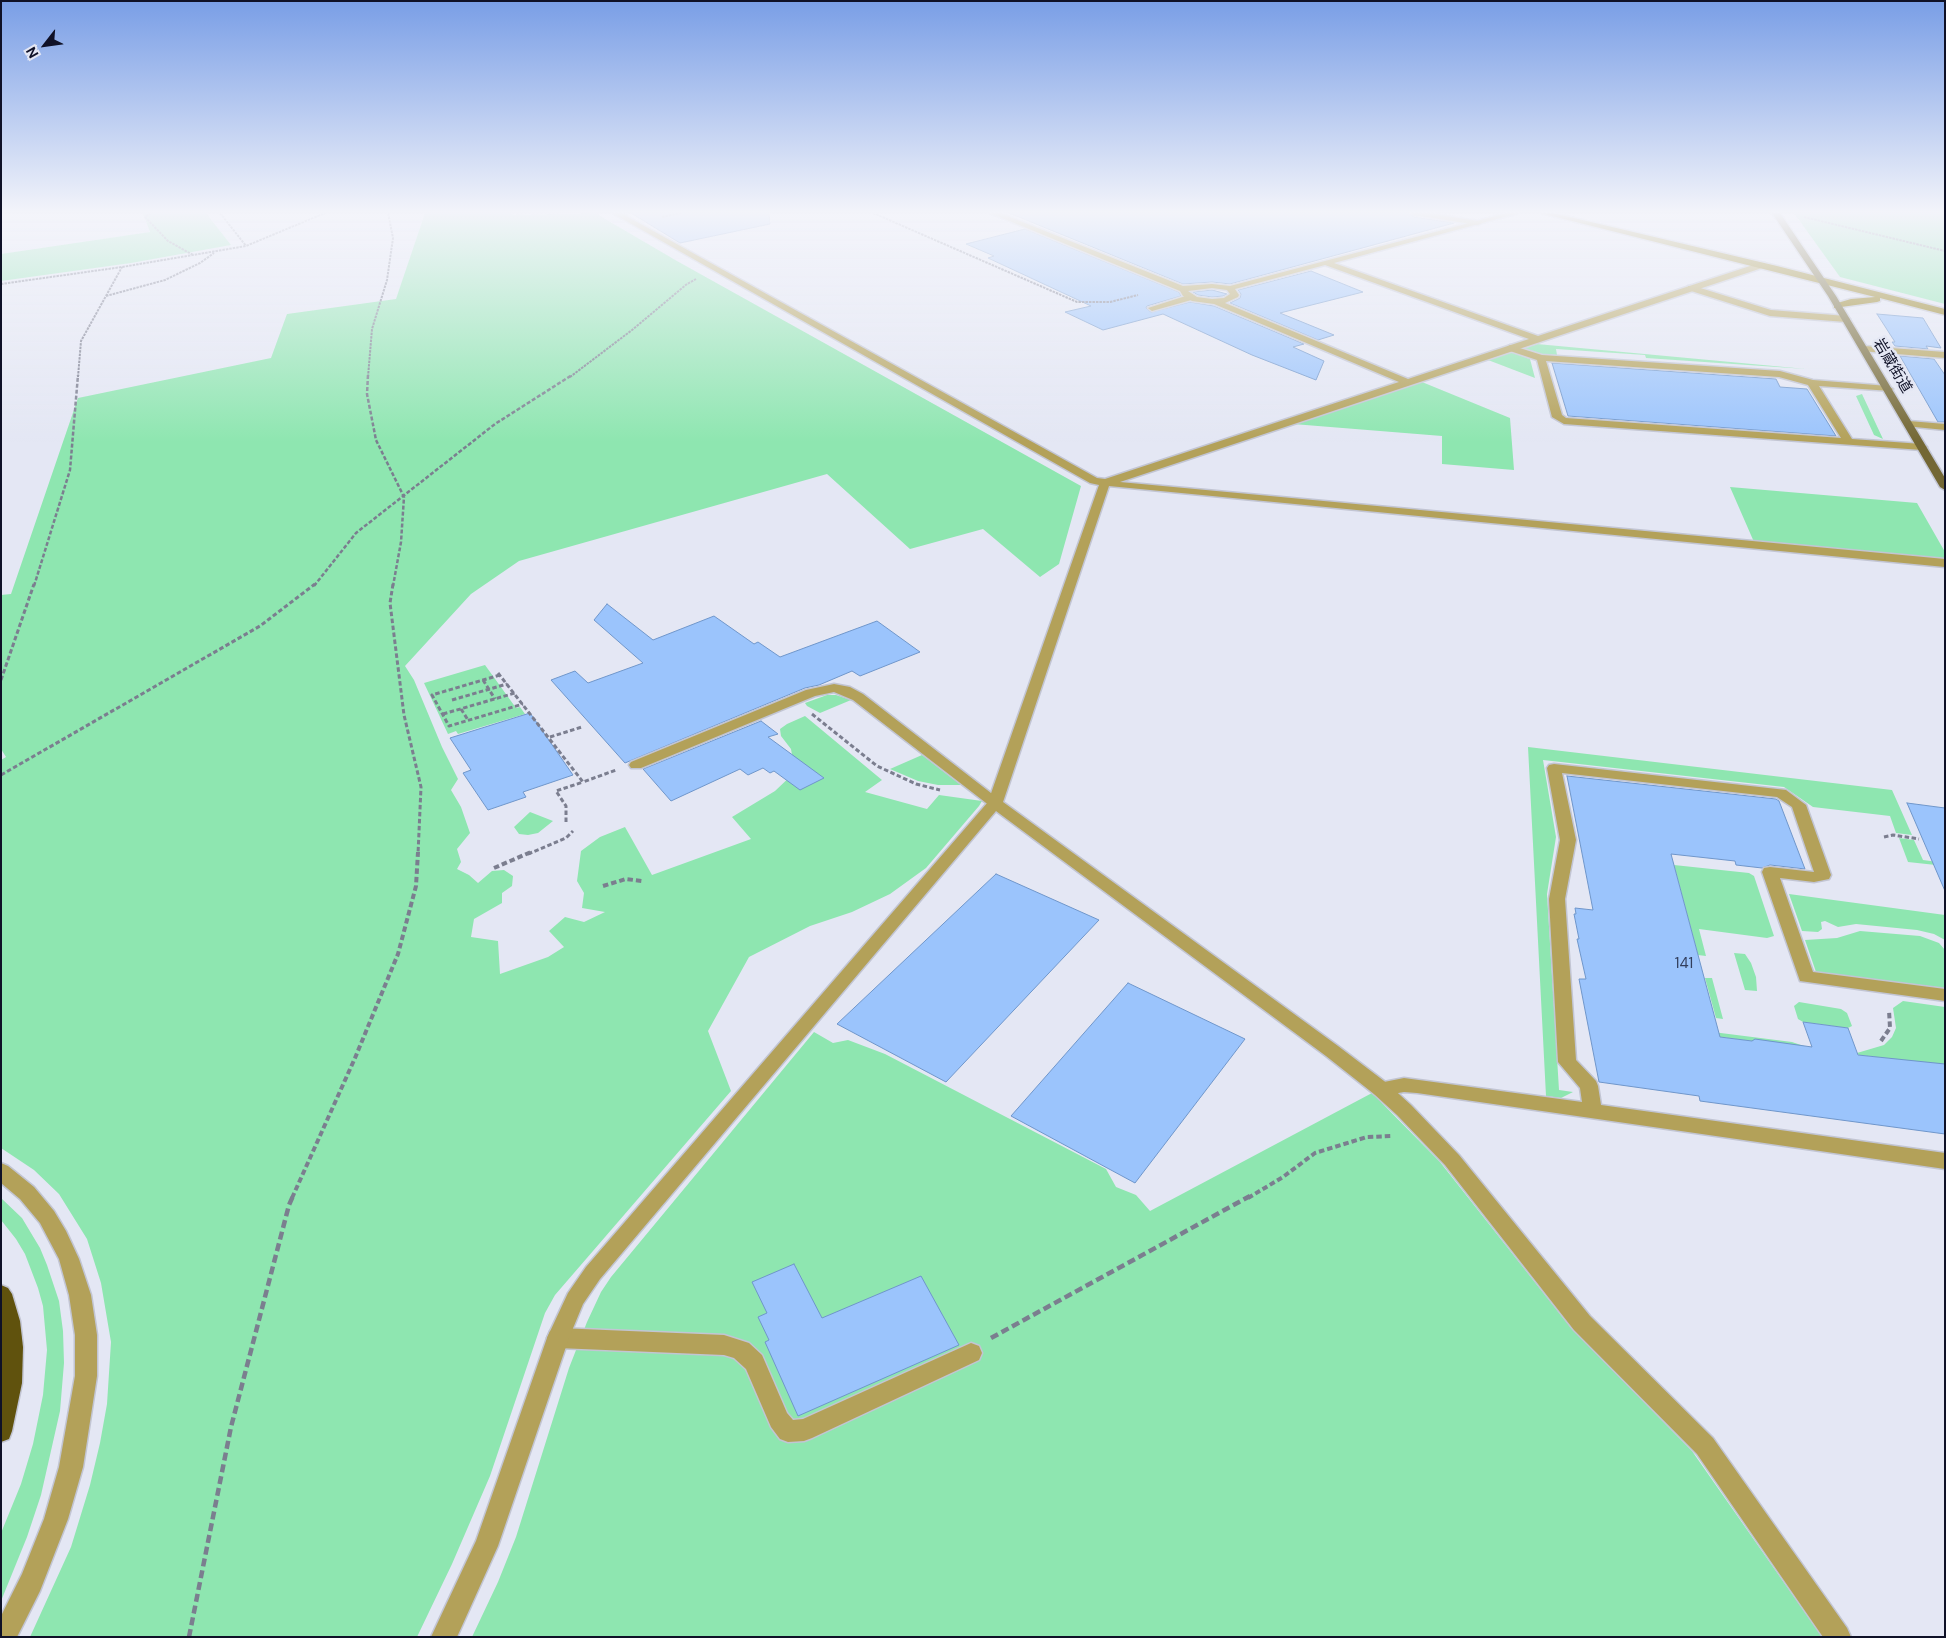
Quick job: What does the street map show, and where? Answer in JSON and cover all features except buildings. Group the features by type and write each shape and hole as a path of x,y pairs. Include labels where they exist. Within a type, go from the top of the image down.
{"highway":[{"path":"1,1294 9,1321 12,1347 11,1383 1,1431"}],"main road":[{"name":"岩蔵街道","path":"1827,289 1945,487"},
{"path":"1857,289 1945,312"},
{"path":"1838,306 1849,302 1871,299 1906,302"}],"street":[{"path":"757,289 1094,481 1945,563"},
{"path":"1183,289 1186,294 1192,297 1216,302 1407,382"},
{"path":"1216,302 1226,300 1235,295 1231,289"},
{"path":"1399,289 1537,339"},
{"path":"1105,483 1687,289"},
{"path":"1696,289 1770,313 1846,319"},
{"path":"1152,308 1192,297"},
{"path":"1510,348 1541,358 1780,374 1812,383 1888,389"},
{"path":"1864,349 1945,356"},
{"path":"1541,358 1557,417 1564,421 1922,447"},
{"path":"1812,383 1848,441"},
{"path":"1909,424 1945,428"},
{"path":"444,1637 486,1546 558,1338 574,1299 593,1273 994,803 1105,483"},
{"path":"630,766 823,690 834,688 845,690 858,697 994,803 1381,1089 1452,1160 1582,1324 1705,1446 1838,1637"},
{"path":"1592,1111 1588,1086 1568,1062 1557,899 1568,840 1554,768 1781,792 1800,805 1823,875 1814,877 1770,872 1806,977 1945,994"},
{"path":"1381,1089 1404,1085 1417,1086 1945,1161"},
{"path":"1,1171 27,1193 48,1217 59,1237 69,1259 80,1295 86,1335 86,1376 71,1468 56,1519 31,1582 4,1637"},
{"path":"558,1338 724,1345 740,1350 754,1362 779,1420 788,1431 804,1430 971,1353"}],"path":[{"path":"1,680 30,597 70,470 80,341 110,289"},
{"path":"106,296 130,289"},
{"path":"188,1637 231,1427 289,1205 355,1058 398,954 416,886 421,787 404,715 390,603 401,542 404,497 376,440 367,394 372,329 384,289"},
{"path":"1,775 260,626 313,587 356,533 495,424 572,375 632,330 680,289"},
{"path":"1048,289 1077,302 1110,302 1159,289"},
{"path":"523,704 450,726 432,695 499,674 550,737 584,782"},
{"path":"483,680 495,699"},
{"path":"452,700 507,684"},
{"path":"443,714 514,693"},
{"path":"795,700 877,766 894,775 916,784 945,791 978,789"},
{"path":"461,709 468,720"},
{"path":"550,737 582,727"},
{"path":"566,822 566,806 556,791 630,766"},
{"path":"494,868 566,838 573,831"},
{"path":"1884,837 1893,835 1919,838"},
{"path":"603,886 626,879 642,881"},
{"path":"1881,1041 1891,1024 1888,1006"},
{"path":"971,1353 987,1340 1211,1219 1283,1177 1315,1153 1366,1137 1392,1136"}],"green space":[{"path":"399,289 728,289 1081,486 1059,564 1040,577 983,529 910,549 827,474 519,561 471,594 405,666 414,680 442,747 458,779 451,790 461,807 470,833 457,849 461,862 457,869 469,875 478,883 492,871 504,870 513,876 512,886 502,893 502,903 474,919 471,937 498,941 500,974 548,957 564,947 549,931 565,917 584,922 605,912 582,908 584,893 577,881 581,851 600,837 625,827 652,875 751,839 732,817 775,791 795,772 791,749 781,736 780,729 805,716 882,780 865,792 927,809 939,795 982,801 926,868 890,894 852,912 810,926 749,957 708,1031 731,1091 555,1295 545,1313 490,1476 452,1564 417,1637 30,1637 71,1547 90,1485 107,1404 111,1342 101,1283 87,1239 59,1194 34,1170 1,1148 1,760 6,757 1,749 1,595 11,594 78,398 271,358 287,314 396,299"},
{"path":"1888,289 1945,289 1945,304"},
{"path":"1537,344 1806,369 1646,358 1645,355 1556,349 1557,355 1535,354 1523,349"},
{"path":"1511,352 1530,359 1535,378 1488,360"},
{"path":"1422,382 1510,418 1514,470 1442,464 1442,436 1293,424"},
{"path":"1862,394 1883,439 1874,435 1856,396"},
{"path":"1730,487 1917,503 1945,552 1945,558 1942,560 1754,542"},
{"path":"485,665 516,708 520,707 525,714 458,734 456,731 448,734 424,683"},
{"path":"827,695 836,695 851,700 820,713 805,703"},
{"path":"1528,747 1892,790 1912,835 1896,833 1890,816 1813,807 1784,787 1543,760 1556,837 1547,894 1559,1090 1573,1092 1561,1098 1546,1096"},
{"path":"922,755 961,785 938,785 918,781 890,769"},
{"path":"530,812 553,821 538,833 519,834 514,827"},
{"path":"1899,838 1914,840 1923,860 1945,863 1945,866 1908,862"},
{"path":"1674,865 1749,873 1754,876 1774,936 1767,938 1699,929 1706,956 1698,955"},
{"path":"1789,894 1945,915 1945,940 1934,934 1917,930 1856,924 1838,927 1825,921 1821,922 1822,929 1818,932 1802,931"},
{"path":"1860,931 1920,936 1939,943 1945,950 1945,988 1816,972 1805,940 1837,938"},
{"path":"1734,953 1745,954 1751,963 1756,977 1757,991 1745,990"},
{"path":"1705,978 1712,978 1723,1019 1716,1018"},
{"path":"1903,1001 1945,1007 1945,1066 1859,1055 1857,1053 1884,1045 1892,1037 1896,1028 1893,1008"},
{"path":"1799,1002 1841,1009 1847,1013 1852,1026 1848,1028 1803,1022 1798,1019 1794,1006"},
{"path":"1689,1029 1792,1042 1813,1049 1690,1033"},
{"path":"814,1032 833,1043 848,1040 885,1054 1106,1169 1116,1187 1136,1195 1150,1211 1372,1093 1440,1162 1571,1328 1692,1451 1822,1637 472,1637 498,1582 516,1537 569,1368 601,1292 611,1277"},
{"path":"1,1198 22,1218 40,1248 47,1265 59,1301 63,1331 64,1363 60,1411 41,1495 27,1537 1,1601 1,1533 21,1484 33,1444 43,1395 47,1350 43,1306 38,1288 25,1254 1,1220"}]}
